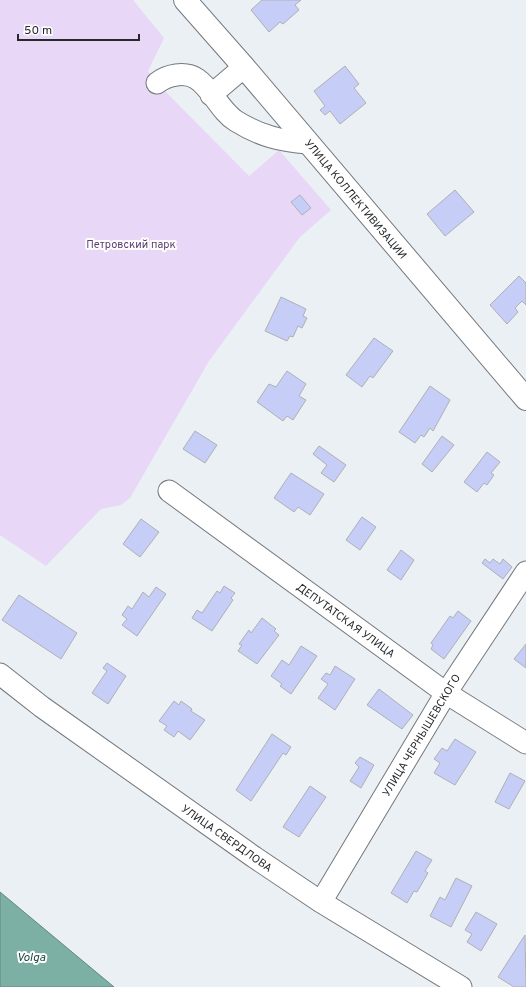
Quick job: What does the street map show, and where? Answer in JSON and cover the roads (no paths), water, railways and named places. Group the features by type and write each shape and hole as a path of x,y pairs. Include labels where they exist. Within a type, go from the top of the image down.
{"main road":[{"name":"УЛИЦА КОЛЛЕКТИВИЗАЦИИ","path":"185,0 244,67 526,399"}],"street":[{"path":"211,95 244,67"},
{"path":"157,83 164,77 174,75 196,78 236,121 270,137 284,141 308,143"},
{"name":"ДЕПУТАТСКАЯ УЛИЦА","path":"170,491 446,693 526,743"},
{"name":"УЛИЦА ЧЕРНЫШЕВСКОГО","path":"321,902 446,693 526,572"},
{"name":"УЛИЦА СВЕРДЛОВА","path":"1,675 55,716 254,857 321,902 461,987"}],"water":[{"name":"Volga","path":"0,892 114,987 0,987"}],"park label":[{"name":"Петровский парк","path":"131,244"}]}
